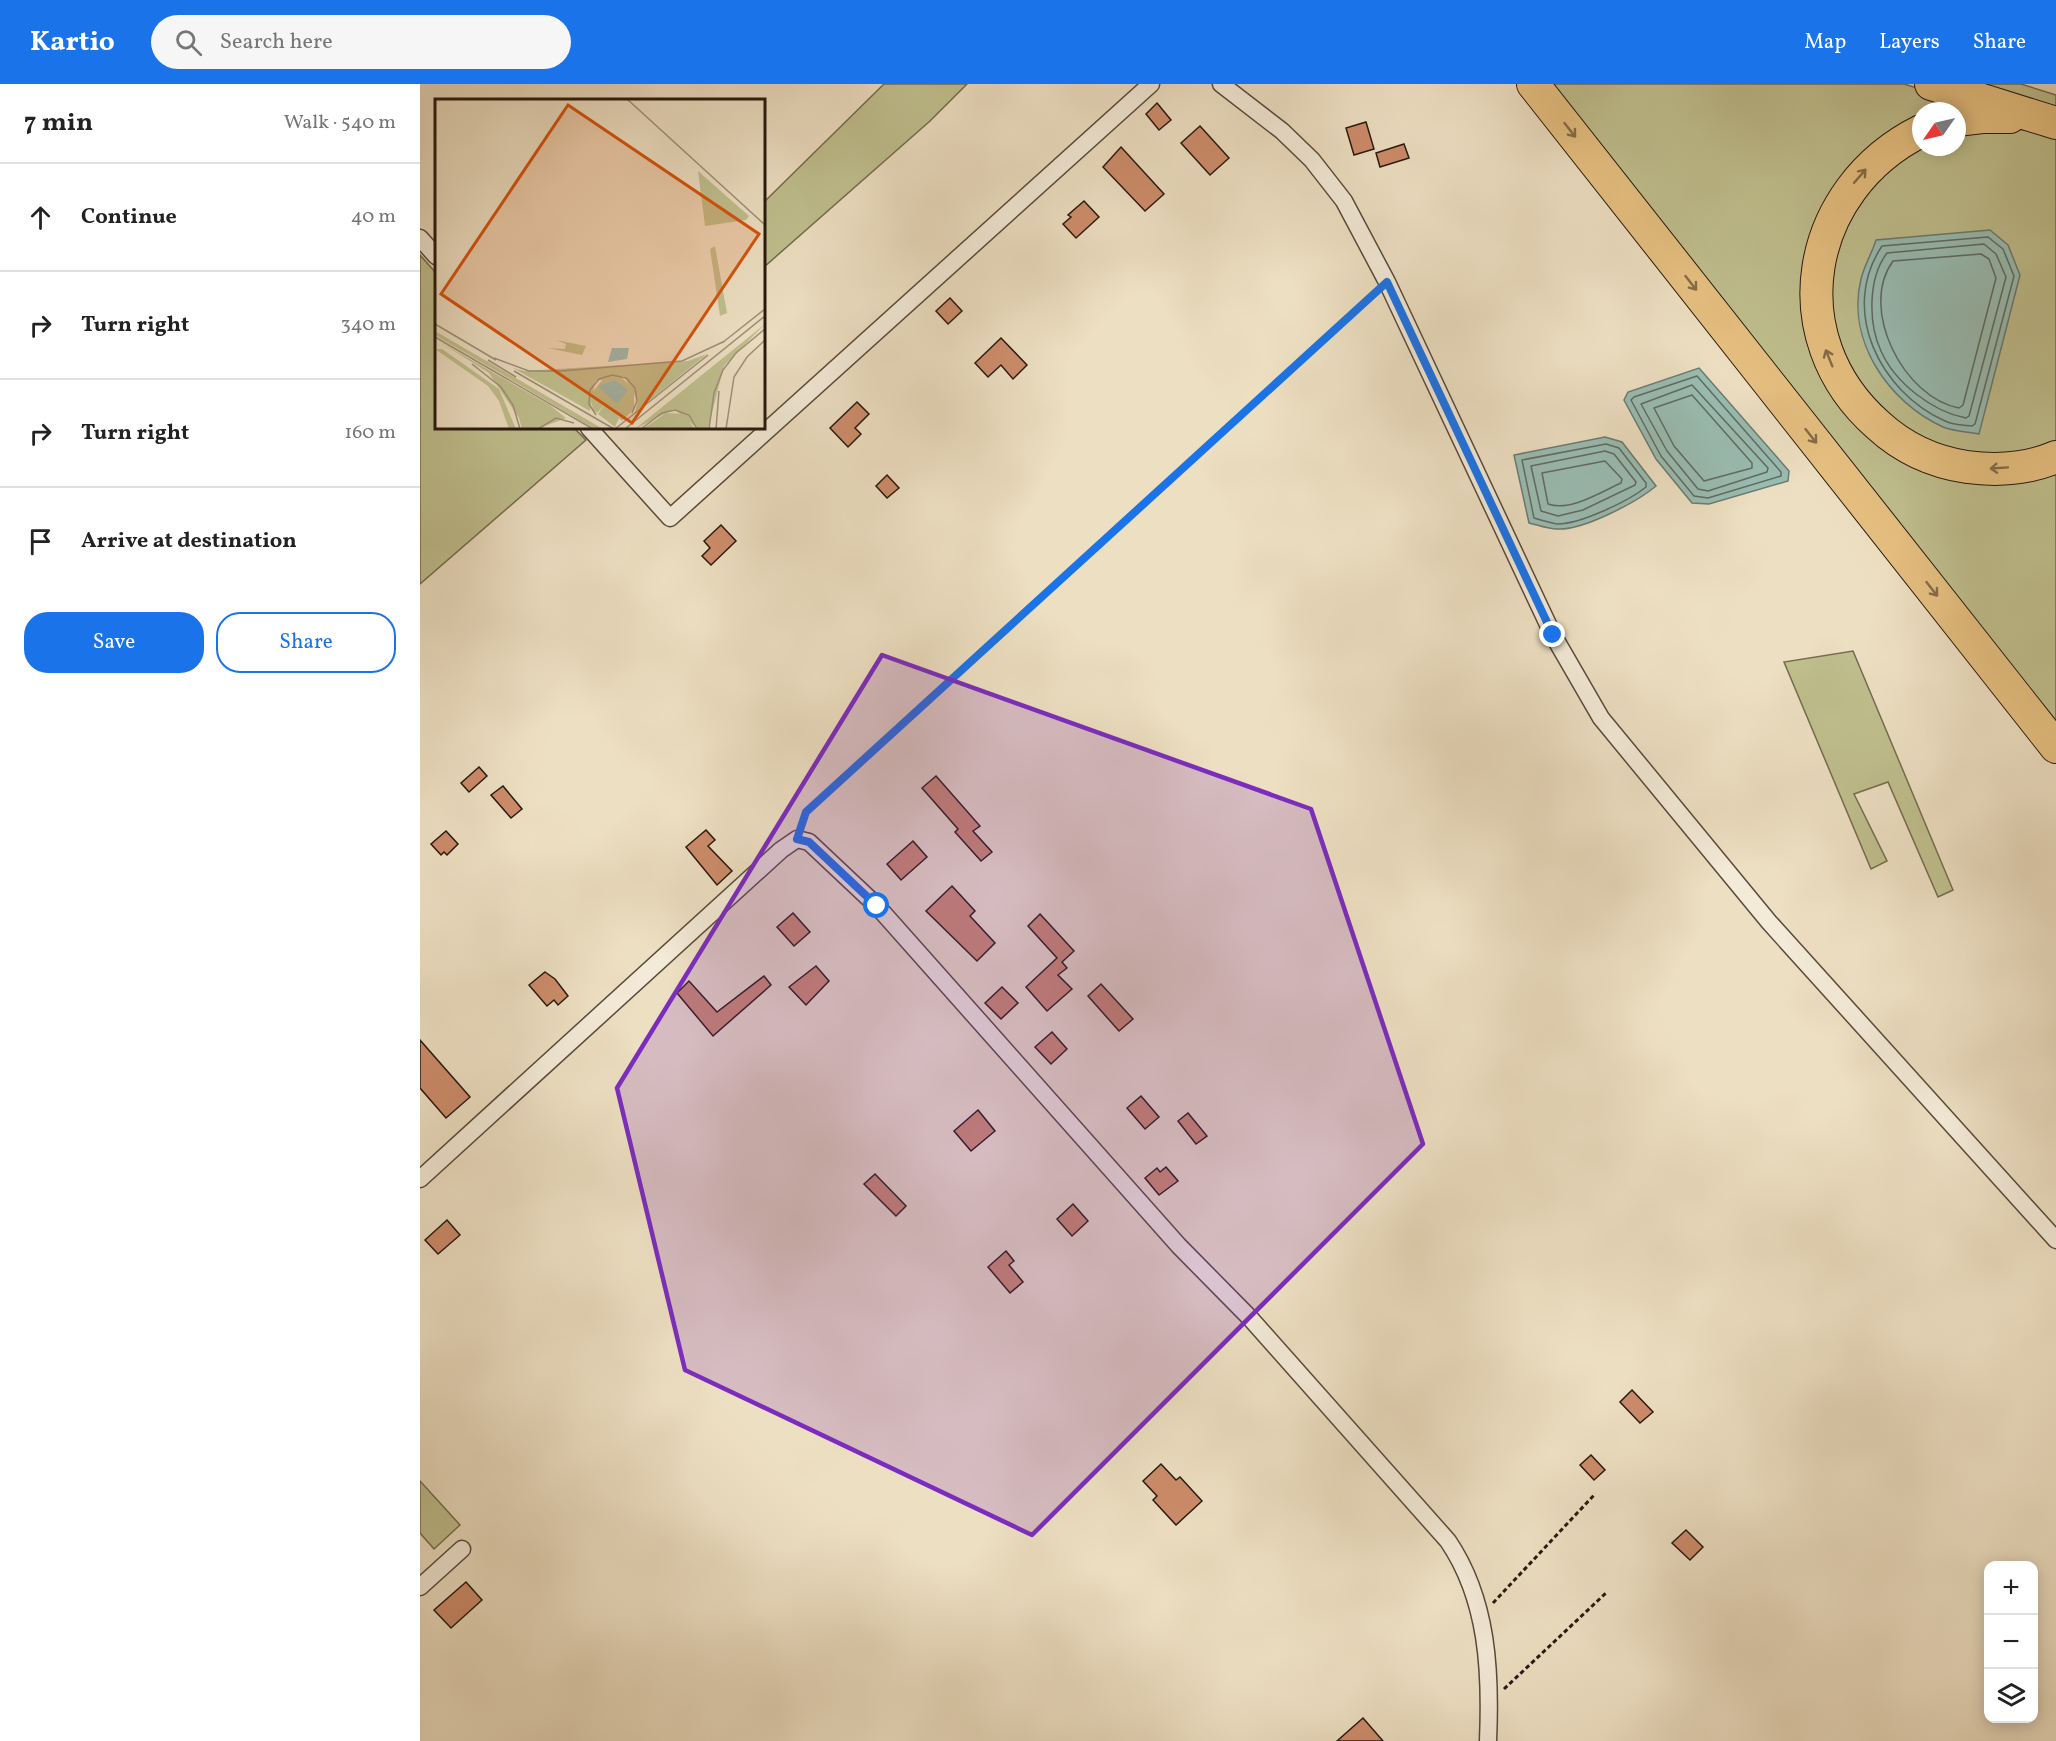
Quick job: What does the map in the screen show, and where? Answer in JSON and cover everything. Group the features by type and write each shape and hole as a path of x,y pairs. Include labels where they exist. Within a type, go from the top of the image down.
{"highway":[{"path":"1533,84 2056,747"},
{"path":"1931,84 2056,124"},
{"path":"1966,119 2006,117 2056,124"},
{"path":"1912,136 1887,150 1873,162 1848,191 1833,215 1816,277 1821,334 1827,355 1848,393 1864,413 1906,447 1928,457 1949,464 1993,470 2034,464 2056,457"}],"street":[{"path":"590,429 670,518 1151,84"},
{"path":"1221,84 1274,124 1312,160 1344,201 1387,282 1553,635 1601,718 1769,922 2056,1240"},
{"path":"420,238 435,255"},
{"path":"420,1179 781,850 797,839 809,842 877,906 1179,1246 1250,1318 1448,1541 1465,1565 1476,1593 1490,1702 1488,1741"},
{"path":"420,1587 462,1550"}],"path":[{"path":"797,839 806,812 1387,282"},
{"path":"1480,1617 1595,1494"},
{"path":"1490,1702 1607,1593"}],"highlighted area":[{"path":"882,655 1311,809 1423,1144 1032,1535 685,1370 617,1088"}],"shaded area":[{"path":"884,84 967,84 930,121 765,266 765,201"},
{"path":"1546,84 1904,84 1963,102 1912,102 1912,126 1903,130 1809,279 1889,446 2056,466 2056,735"},
{"path":"1958,84 2021,84 2056,95 2056,115"},
{"path":"1966,103 1979,107 1966,109"},
{"path":"1996,127 2032,131 2056,138 2056,446 1983,460 1903,433 1842,363 1826,277 1830,250 1867,181 1912,153 1912,156 1966,156 1966,129"},
{"path":"420,255 435,272 435,429 575,429 586,440 420,584"},
{"path":"1853,651 1953,890 1938,897 1888,782 1854,794 1887,861 1871,869 1784,662"},
{"path":"420,1481 460,1525 434,1549 420,1533"}],"water":[{"path":"1990,230 2008,245 2020,275 1979,434 1943,427 1923,416 1905,402 1889,385 1866,346 1860,324 1858,302 1862,274 1876,240"},
{"path":"1699,368 1789,471 1788,481 1709,504 1692,503 1656,459 1624,400 1628,392"},
{"path":"1605,437 1622,442 1656,486 1623,507 1580,525 1557,529 1529,523 1514,455"}],"building":[{"path":"1157,103 1171,120 1159,130 1146,114"},
{"path":"1366,122 1374,149 1354,155 1346,128"},
{"path":"1200,126 1229,158 1210,175 1181,143"},
{"path":"1404,144 1409,158 1380,167 1376,153"},
{"path":"1121,147 1164,194 1145,211 1103,167"},
{"path":"1084,201 1099,217 1076,238 1063,224 1071,217 1068,215"},
{"path":"950,298 962,311 948,324 936,311"},
{"path":"1001,338 1027,365 1013,379 1001,365 988,377 975,363"},
{"path":"857,402 869,414 855,428 861,434 848,447 830,428"},
{"path":"887,475 899,488 887,498 876,486"},
{"path":"721,525 736,541 711,565 702,556 710,548 704,541"},
{"path":"479,767 487,776 469,792 461,783"},
{"path":"936,776 980,826 973,831 992,852 981,861 955,832 958,829 922,788"},
{"path":"503,786 522,809 511,818 491,795"},
{"path":"706,830 715,840 708,846 732,871 717,885 686,847"},
{"path":"446,831 458,844 447,855 444,852 441,855 431,844"},
{"path":"913,841 927,857 901,880 887,864"},
{"path":"952,886 975,911 970,916 995,943 977,961 926,911"},
{"path":"793,913 810,932 794,946 777,927"},
{"path":"1040,914 1074,951 1062,962 1067,968 1058,975 1072,989 1047,1011 1026,987 1057,958 1028,926"},
{"path":"816,966 829,981 806,1005 789,987"},
{"path":"545,972 555,979 568,996 558,1005 554,1000 547,1006 529,985"},
{"path":"764,976 771,985 713,1036 677,993 689,981 717,1012"},
{"path":"1101,984 1133,1019 1119,1031 1088,996"},
{"path":"1002,987 1018,1003 1001,1019 985,1003"},
{"path":"1052,1032 1067,1049 1051,1064 1035,1047"},
{"path":"420,1040 470,1097 446,1118 420,1088"},
{"path":"1141,1096 1159,1117 1145,1129 1127,1108"},
{"path":"978,1110 995,1131 971,1151 954,1131"},
{"path":"1188,1113 1207,1136 1196,1144 1178,1121"},
{"path":"1166,1167 1178,1181 1159,1195 1145,1178 1157,1168 1160,1172"},
{"path":"875,1174 906,1206 896,1216 864,1184"},
{"path":"1073,1204 1088,1221 1072,1236 1057,1219"},
{"path":"447,1220 460,1235 438,1254 425,1240"},
{"path":"1006,1251 1014,1261 1009,1265 1023,1282 1010,1293 988,1267"},
{"path":"1632,1390 1653,1412 1640,1423 1620,1402"},
{"path":"1591,1455 1605,1470 1594,1480 1580,1465"},
{"path":"1161,1464 1176,1480 1180,1477 1202,1501 1176,1525 1153,1500 1157,1496 1143,1481"},
{"path":"1686,1530 1703,1547 1690,1560 1672,1543"},
{"path":"466,1582 482,1600 451,1628 434,1610"},
{"path":"1363,1718 1383,1741 1337,1741"}],"route":[{"path":"877,906 827,857 809,842 797,839 806,812 1341,327 1387,282 1553,635"}]}
